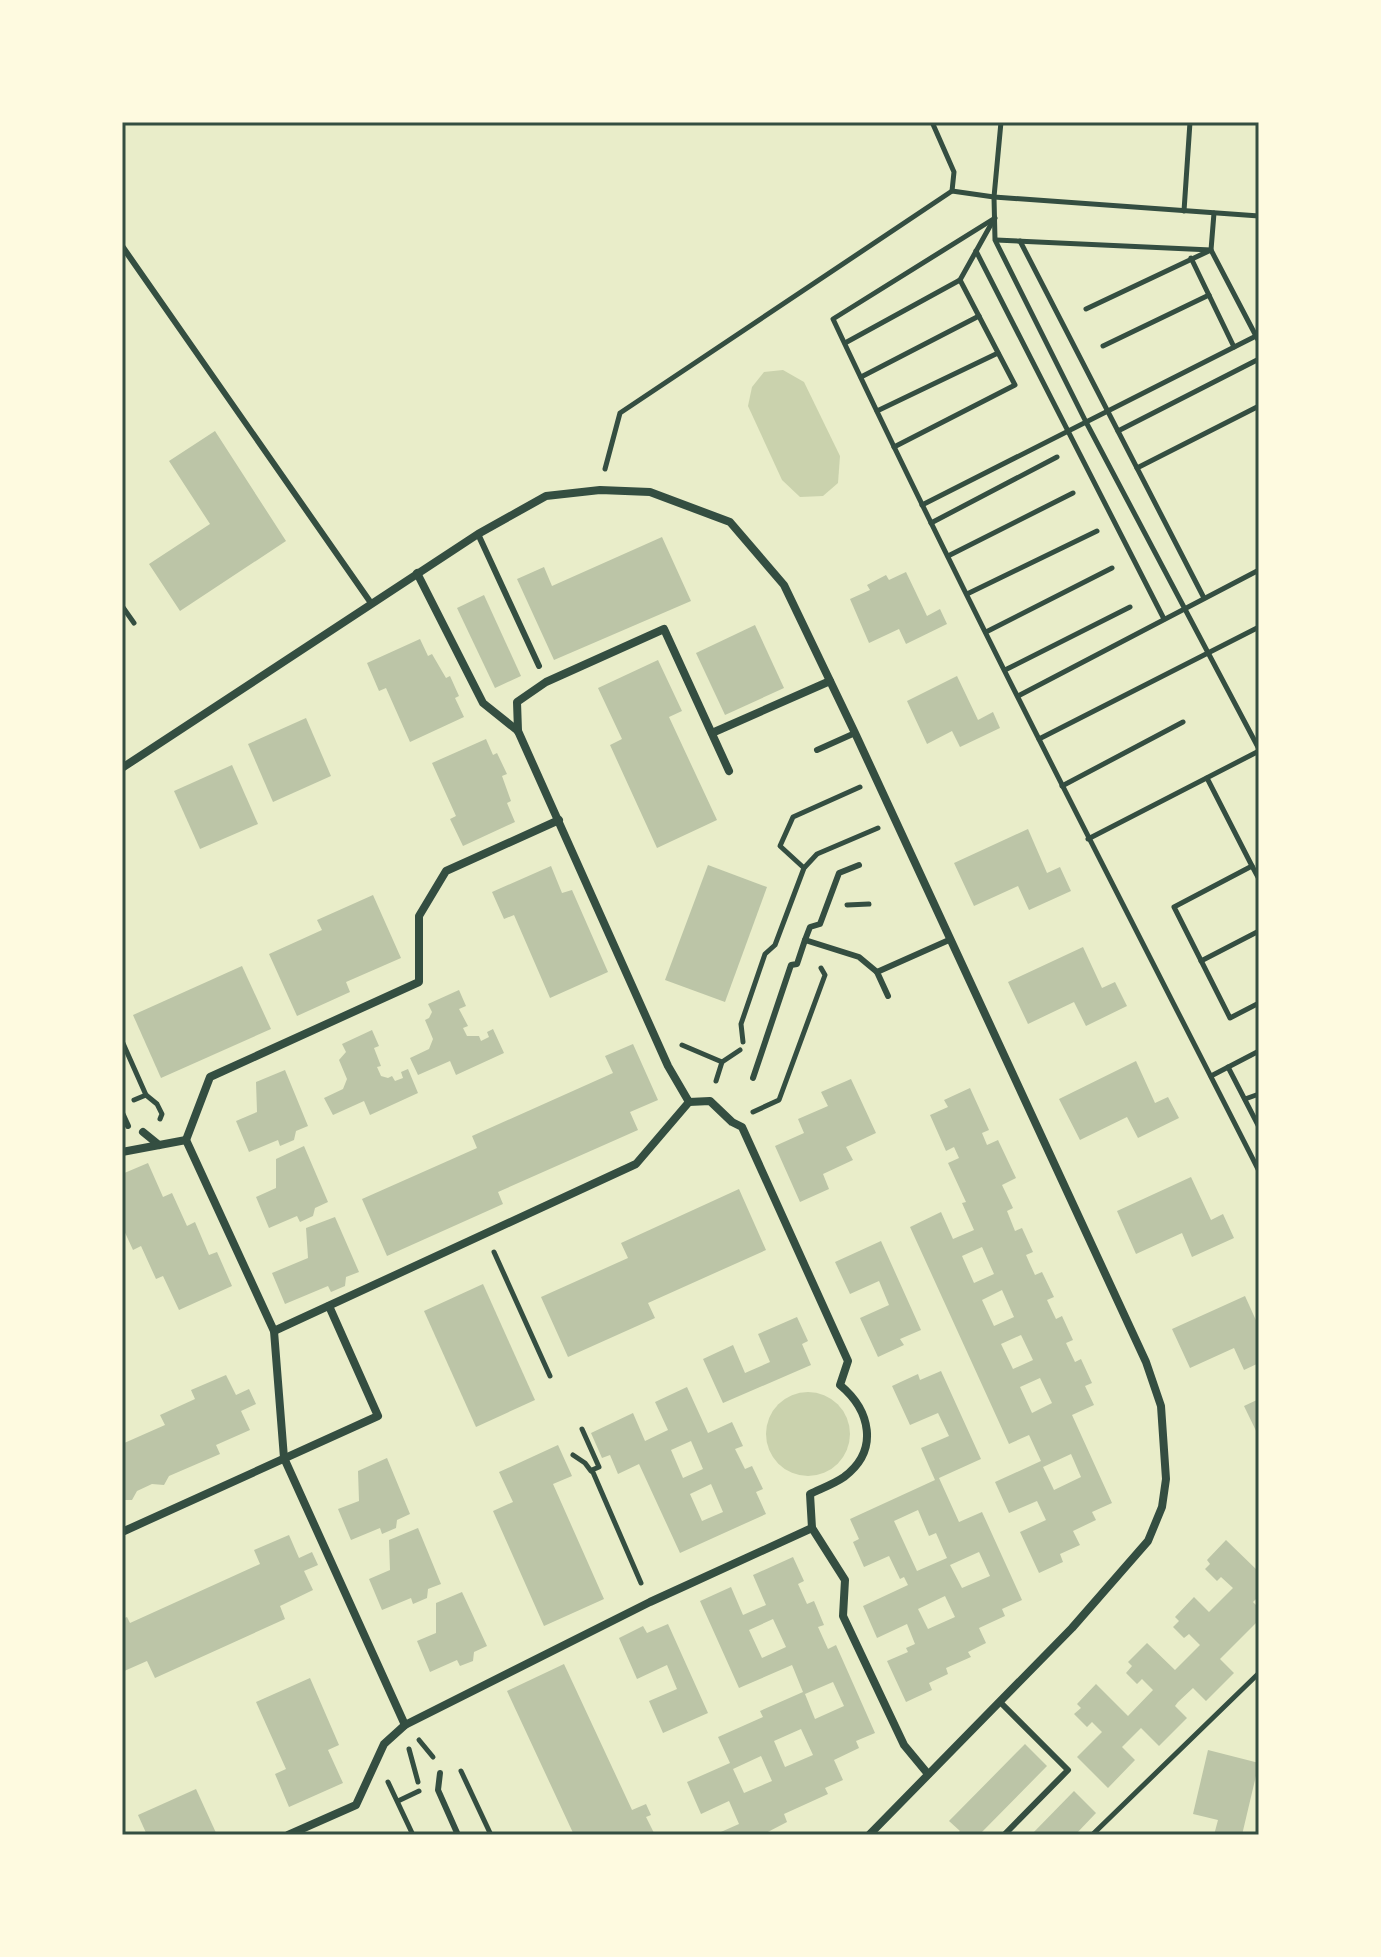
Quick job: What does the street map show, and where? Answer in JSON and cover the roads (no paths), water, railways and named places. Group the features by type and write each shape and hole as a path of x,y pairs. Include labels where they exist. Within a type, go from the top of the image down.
{"street":[{"path":"122,768 417,573 546,496 600,490 650,492 730,522 784,585 1146,1362 1161,1406 1162,1420 1166,1479 1162,1507 1148,1541 1001,1703 869,1835"},
{"path":"417,573 483,703 518,731"},
{"path":"689,1102 668,1066 518,731 517,702 546,682 664,629 729,771"},
{"path":"712,733 830,681"},
{"path":"405,1725 284,1458 274,1331 186,1140 210,1077 419,982 419,916 446,871 559,820"},
{"path":"274,1331 636,1164 689,1102 710,1101 732,1122 742,1127 848,1361 840,1385 855,1398 868,1426 863,1454 845,1476 810,1494 812,1528 845,1580 843,1616 904,1745 928,1774"},
{"path":"143,1132 159,1145"},
{"path":"122,1152 186,1140"},
{"path":"122,1532 378,1416 329,1306"},
{"path":"288,1835 356,1805 384,1744 405,1725 650,1602 812,1528"}],"lane":[{"path":"122,246 371,603"},
{"path":"478,534 539,666"},
{"path":"817,750 855,733"},
{"path":"753,1078 791,965 797,964 810,927 820,924 839,873 859,865"},
{"path":"805,940 859,957 877,972 888,996"},
{"path":"877,972 949,940"},
{"path":"122,1113 128,1126"},
{"path":"1001,1703 1068,1770 1004,1835"},
{"path":"440,1773 438,1790 458,1835"}]}
